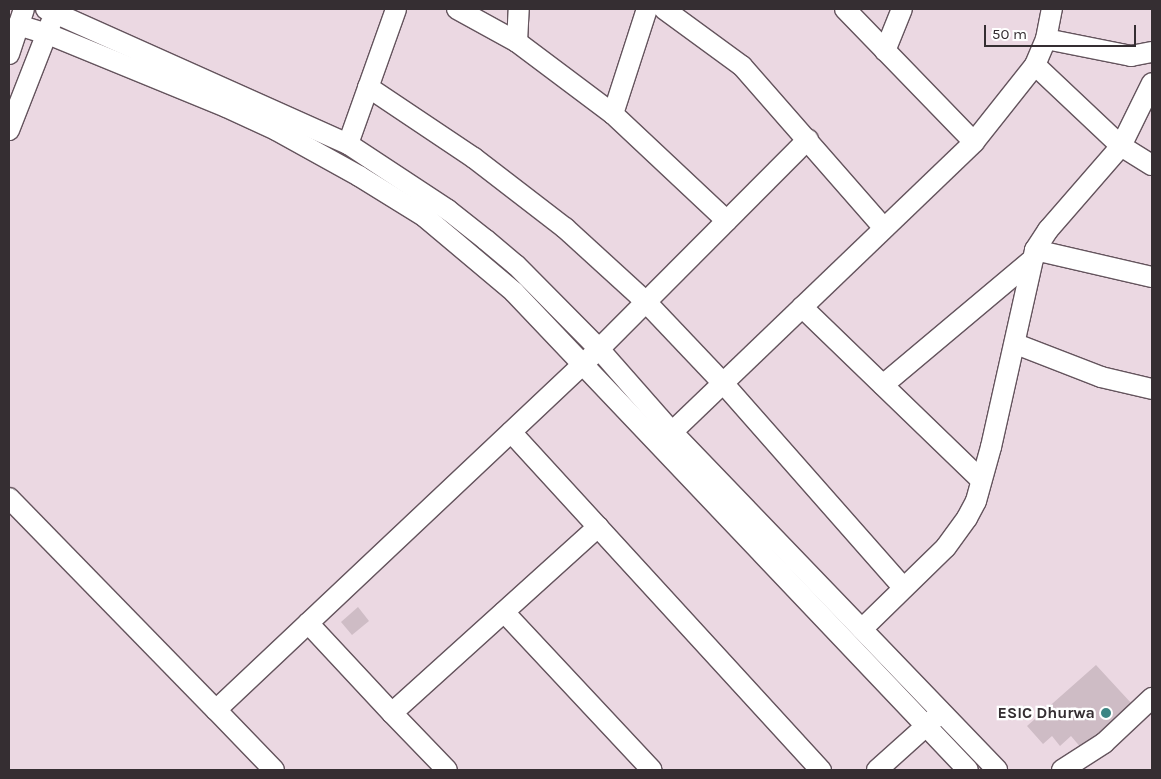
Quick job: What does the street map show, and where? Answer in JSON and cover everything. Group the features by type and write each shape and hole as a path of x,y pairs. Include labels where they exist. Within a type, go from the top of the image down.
{"street":[{"path":"348,144 396,9"},
{"path":"457,9 517,42 613,114 727,221"},
{"path":"517,42 519,9"},
{"path":"613,114 648,9"},
{"path":"664,9 742,66 808,139 884,228"},
{"path":"845,9 974,142"},
{"path":"885,51 902,9"},
{"path":"672,432 974,142 1034,65 1046,39 1052,9"},
{"path":"9,130 48,34 51,10 348,144 448,210 516,264 598,349 672,432 997,770"},
{"path":"9,54 21,17 48,34 226,107 276,130 359,176 425,218 514,292 581,365 968,770"},
{"path":"1046,39 1131,56 1152,52"},
{"path":"1034,65 1121,146 1152,165"},
{"path":"883,385 1034,254 1048,230 1121,146 1152,83"},
{"path":"368,87 474,158 557,222 646,302 723,383 904,588"},
{"path":"216,710 598,349 808,139"},
{"path":"1034,254 1152,277"},
{"path":"862,628 958,533 976,501 1016,344 1034,254"},
{"path":"802,307 982,480"},
{"path":"1016,344 1101,377 1152,389"},
{"path":"511,432 821,770"},
{"path":"9,498 274,770"},
{"path":"392,713 598,526"},
{"path":"504,612 652,770"},
{"path":"308,623 448,770"},
{"path":"1062,770 1112,736 1152,698"},
{"path":"877,770 942,712"}],"building":[{"path":"358,607 369,621 352,635 341,622"},
{"path":"1096,665 1132,704 1082,749 1071,736 1060,746 1052,736 1043,744 1027,726"}],"place":[{"name":"ESIC Dhurwa","path":"1106,713"}]}
